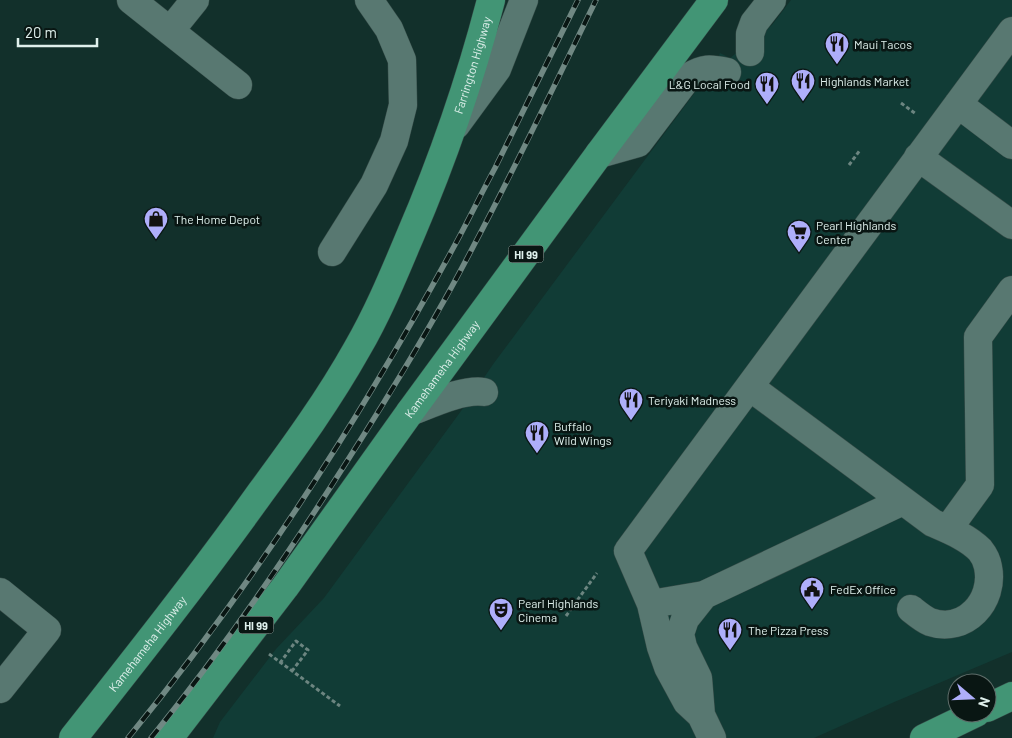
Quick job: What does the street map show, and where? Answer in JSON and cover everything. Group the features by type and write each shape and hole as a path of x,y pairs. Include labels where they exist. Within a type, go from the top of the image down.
{"main road":[{"name":"Farrington Highway","path":"452,131 481,40 491,0"},
{"name":"Kamehameha Highway","path":"169,738 285,588 410,412 714,0"},
{"name":"Kamehameha Highway","path":"73,738 226,541 328,397 358,348 393,277 452,131"},
{"path":"997,703 1012,696"},
{"path":"924,738 955,723"}],"street":[{"path":"131,0 238,85"},
{"path":"170,32 195,0"},
{"path":"332,252 374,184 394,141 403,105 402,60 389,29 368,0"},
{"name":"Kamehameha Highway","path":"452,131 497,69 524,0"},
{"path":"750,52 750,34 754,23 772,0"},
{"path":"706,726 686,702 668,667 661,647 651,604 628,551 1012,31"},
{"path":"599,154 638,143 688,77 700,70 711,69 727,72"},
{"path":"958,104 1012,145"},
{"path":"918,157 1012,225"},
{"path":"948,530 980,485 978,337 1012,290"},
{"path":"750,386 933,523 963,537 981,551 987,562 990,575 989,588 985,600 977,610 955,623 942,624 929,621 911,609"},
{"path":"410,412 463,393 484,392"},
{"path":"651,604 704,595 903,501"},
{"path":"0,592 47,630 0,689"},
{"path":"704,595 685,619 680,634 683,647 698,678 706,726"}],"path":[{"path":"901,103 911,110"},
{"path":"848,165 860,150"},
{"path":"566,616 598,573"},
{"path":"280,662 296,641 308,650 292,671"},
{"path":"269,654 340,706"}],"shaded area":[{"name":"Pearl Highlands Center","path":"791,0 1012,0 1012,652 963,673 947,673 947,680 814,738 213,738 220,722 276,649 324,598 494,363 716,64 720,53 730,58 772,25"}],"railway":[{"path":"128,738 219,620 304,497 344,435 421,306 462,232 578,0"},
{"path":"151,738 227,639 275,570 322,501 395,384 444,301 490,215 596,0"}],"place":[{"name":"Maui Tacos","path":"837,65"},
{"name":"Highlands Market","path":"803,102"},
{"name":"L&G Local Food","path":"767,105"},
{"name":"The Home Depot","path":"156,240"},
{"name":"Pearl Highlands Center","path":"799,253"},
{"name":"Teriyaki Madness","path":"631,421"},
{"name":"Buffalo Wild Wings","path":"537,454"},
{"name":"FedEx Office","path":"812,610"},
{"name":"Pearl Highlands Cinema","path":"501,631"},
{"name":"The Pizza Press","path":"730,651"}]}
